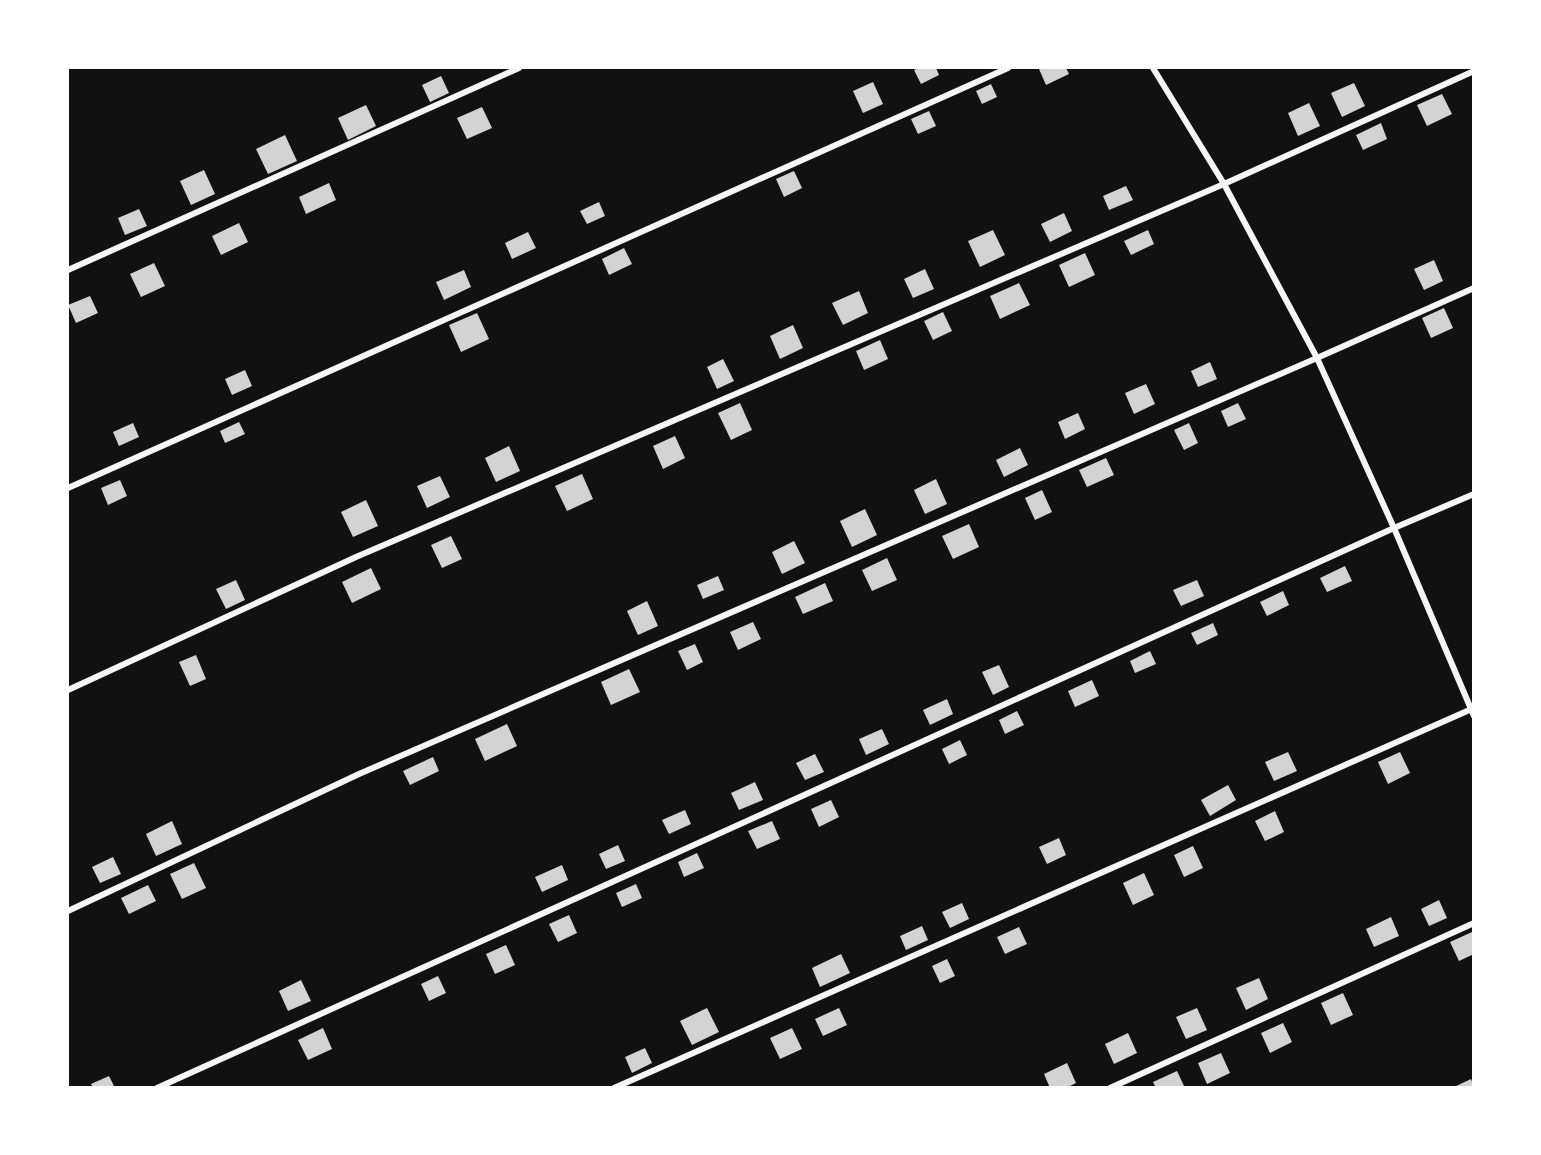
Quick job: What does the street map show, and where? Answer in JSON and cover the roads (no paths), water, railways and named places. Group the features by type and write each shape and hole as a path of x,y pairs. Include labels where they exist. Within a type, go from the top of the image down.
{"street":[{"path":"68,270 519,68"},
{"path":"68,488 1008,68"},
{"path":"614,1088 1473,711 1317,358 1224,184 1153,68"},
{"path":"68,690 366,552 1224,184 1473,71"},
{"path":"68,910 359,774 1473,288"},
{"path":"157,1088 1473,494"},
{"path":"1110,1088 1473,923"}]}
